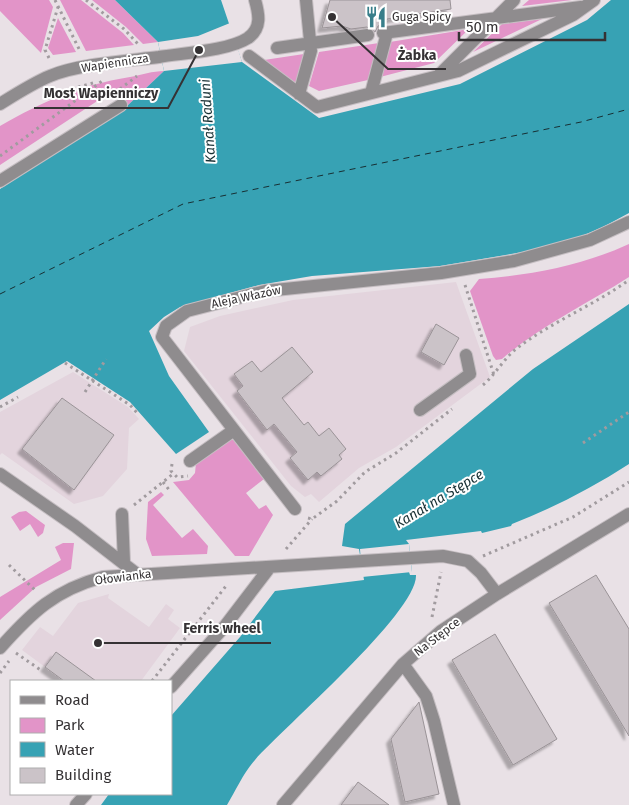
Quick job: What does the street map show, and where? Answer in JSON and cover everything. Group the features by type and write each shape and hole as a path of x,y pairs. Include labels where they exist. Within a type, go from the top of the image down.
{"street":[{"name":"Wapiennicza","path":"0,104 51,75 161,56 198,52 236,43 248,37 256,28 258,12 255,0"},
{"path":"299,94 311,51 306,0"},
{"path":"437,77 514,0"},
{"path":"371,93 385,33 496,18 592,2"},
{"path":"249,56 317,107 458,71 573,15 592,2"},
{"path":"277,48 368,35"},
{"path":"0,181 120,105"},
{"name":"Aleja Włazów","path":"296,509 162,337 166,326 176,317 188,311 265,291 460,270 559,250 609,233 629,222"},
{"path":"420,410 470,374 466,355"},
{"path":"190,461 234,430"},
{"path":"0,474 124,562 137,574"},
{"path":"122,514 124,562"},
{"name":"Na Stępce","path":"283,805 403,664 441,631 497,594 629,514"},
{"name":"Ołowianka","path":"0,648 26,619 46,602 79,584 103,577 270,566 361,563 443,556 468,561 481,573 497,594"},
{"path":"172,686 225,626 270,566"},
{"path":"403,664 426,696 429,704 454,805"},
{"path":"76,805 85,795"}],"path":[{"path":"55,0 81,54 85,68"},
{"path":"86,0 124,30 140,48 142,59"},
{"path":"49,58 45,50 58,7"},
{"path":"123,87 144,71 134,73"},
{"path":"48,96 107,79"},
{"path":"0,156 100,81"},
{"path":"460,270 494,376"},
{"path":"85,392 106,358"},
{"path":"65,363 130,405 139,415"},
{"path":"0,407 18,397"},
{"path":"583,442 629,412"},
{"path":"122,514 173,474"},
{"path":"163,482 170,491"},
{"path":"482,556 573,517 629,482"},
{"path":"283,552 312,519"},
{"path":"8,565 46,602"},
{"path":"218,584 228,583"},
{"path":"153,680 223,589"},
{"path":"0,673 16,651 42,671"}],"shaded area":[{"path":"456,282 490,377 396,447 359,468 319,502 311,494 305,497 291,486 184,351 190,327 220,316 293,300"},
{"path":"73,372 128,407 139,419 129,428 127,469 103,496 74,504 2,453 0,455 0,412"},
{"path":"109,594 108,598 149,627 166,604 174,610 168,619 180,628 142,680 63,680 22,650 40,627 53,636 78,603"}],"green space":[{"path":"0,0 49,0 53,7 41,53 0,11"},
{"path":"60,0 81,0 123,33 134,45 86,51"},
{"path":"92,0 115,0 158,42 143,44 126,27"},
{"path":"529,0 572,0 522,6"},
{"path":"58,18 76,52 53,55 48,48"},
{"path":"542,19 473,52 502,24"},
{"path":"469,29 434,63 380,77 390,42"},
{"path":"379,43 368,80 319,91 309,86 319,52"},
{"path":"304,54 296,83 264,60"},
{"path":"164,71 126,107 114,90 0,165 0,126 62,95 111,81"},
{"path":"629,244 629,277 532,336 502,359 496,360 470,291 479,279 537,272 574,264"},
{"path":"231,440 234,440 264,479 246,493 259,509 266,505 273,515 249,556 235,556 173,482 189,480 195,473 196,463"},
{"path":"161,492 164,495 153,505 182,538 193,529 208,546 207,554 152,556 146,539 148,502"},
{"path":"26,511 45,525 43,533 38,537 30,524 20,531 11,517 19,512"},
{"path":"63,543 74,543 71,569 36,587 0,620 0,597 61,560 55,547"}],"water":[{"name":"Kanał Raduni","path":"115,0 221,0 242,62 319,118 460,84 587,20 611,0 629,0 629,213 603,227 558,246 440,266 312,276 259,285 180,307 164,317 149,331 169,376 209,432 176,454 130,402 67,361 0,400 0,189 126,107 164,71 158,42"},
{"name":"Kanał na Stępce","path":"629,304 629,464 572,497 511,526 482,533 481,531 406,540 409,544 412,572 409,572 410,575 416,575 411,592 396,615 347,669 255,760 227,805 101,805 108,795 172,795 172,715 240,637 275,591 364,580 359,549 342,546 345,524 533,369"}],"pier":[{"path":"230,23 242,62 164,71 158,42 198,36"},
{"path":"409,544 412,572 362,577 360,549"}],"building":[{"path":"330,0 450,0 451,9 387,19 386,24 378,26 375,32 367,27 351,29 342,26 322,28"},
{"path":"436,324 459,338 444,365 421,352"},
{"path":"292,347 313,372 282,398 304,425 308,422 319,436 329,428 346,449 339,455 342,459 321,476 317,472 308,480 290,458 297,452 274,424 267,430 237,391 243,386 234,374 252,361 261,372"},
{"path":"62,398 114,435 74,490 22,449"},
{"path":"596,575 629,629 629,736 549,603"},
{"path":"495,634 557,739 513,765 452,660"},
{"path":"56,652 95,680 63,680 45,667"},
{"path":"419,702 439,794 405,802 391,739"},
{"path":"358,782 389,805 341,805"}],"ferry route":[{"path":"0,294 183,204 581,122 629,109"}],"place":[{"name":"Żabka","path":"332,17"},
{"name":"Guga Spicy","path":"376,17"},
{"name":"Most Wapienniczy","path":"199,50"},
{"name":"Ferris wheel","path":"98,643"}]}
